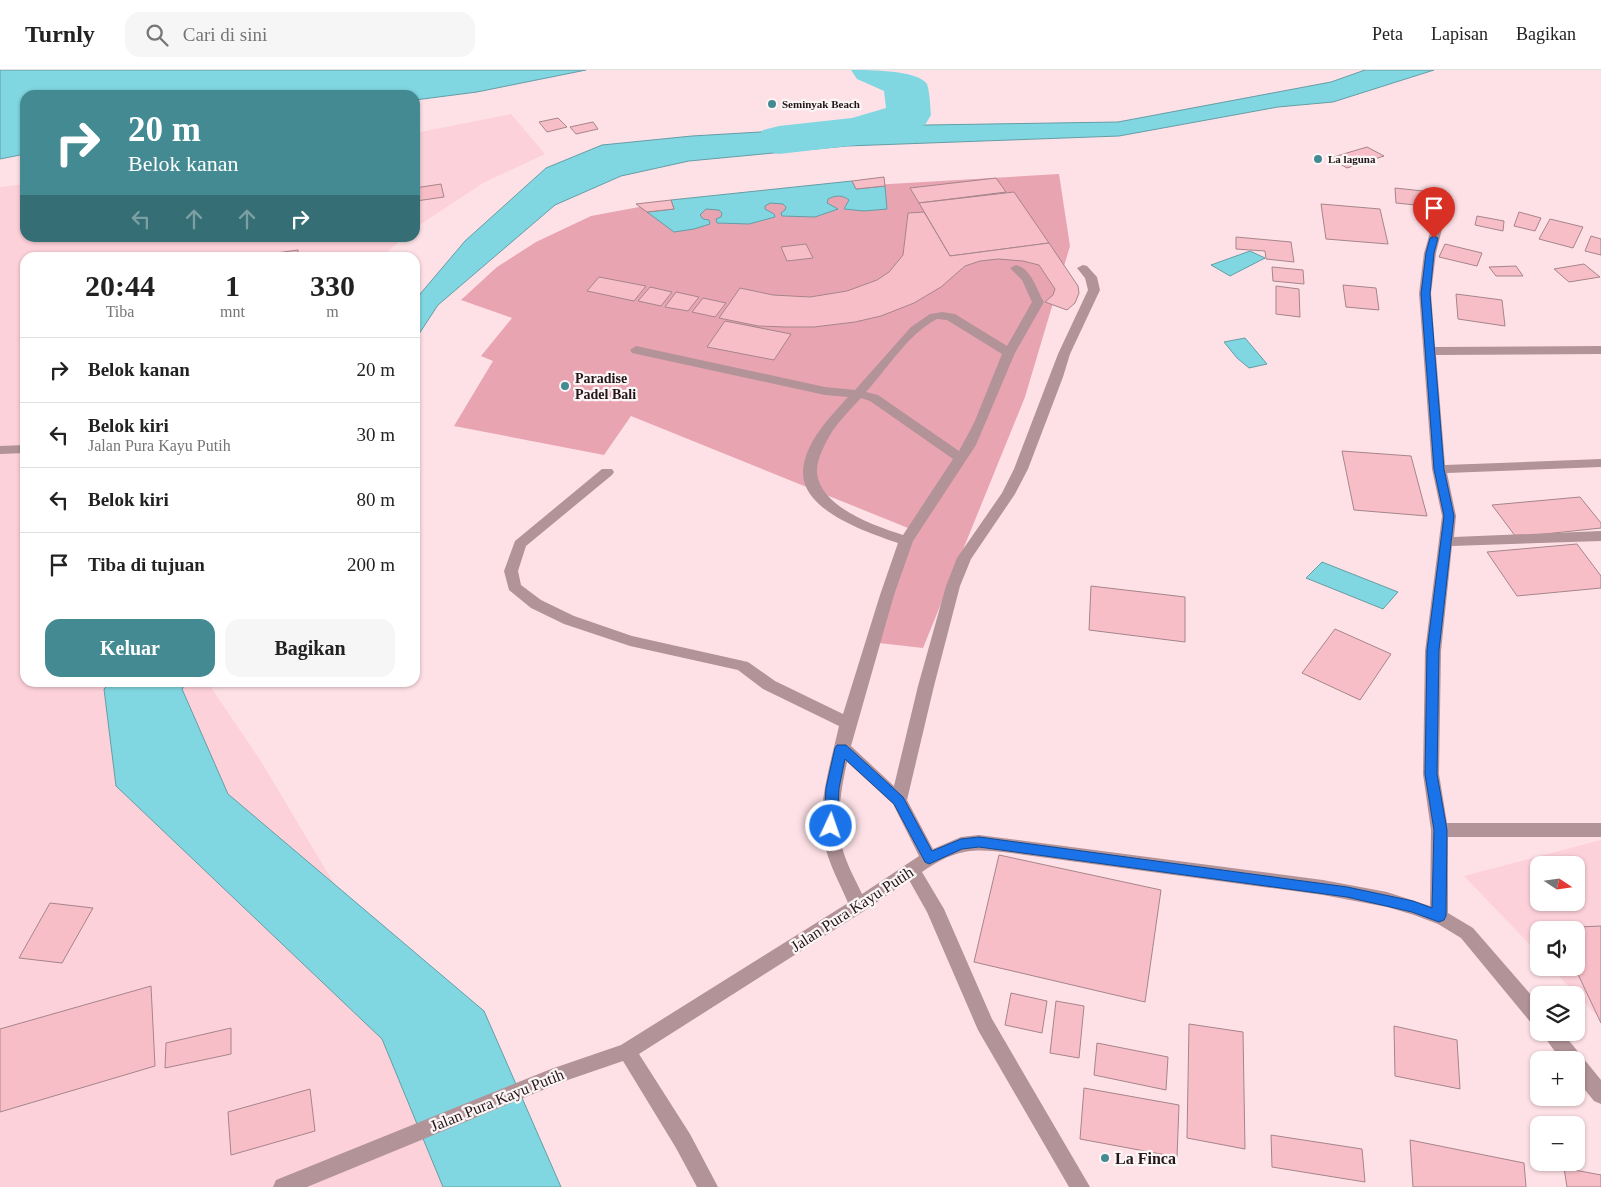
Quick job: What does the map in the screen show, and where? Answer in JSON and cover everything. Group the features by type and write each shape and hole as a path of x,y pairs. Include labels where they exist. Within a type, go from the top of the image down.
{"street":[{"path":"1439,916 1440,830 1431,774 1433,650 1449,516 1439,469 1425,294 1430,253 1442,209"},
{"path":"858,906 834,849 831,826 833,788 848,723 887,595 906,541 960,458 980,423 1009,353 1038,302 1030,290 1027,277 1016,268"},
{"path":"898,800 953,586 964,558 1008,494 1021,469 1064,354 1094,290 1091,277 1083,268"},
{"path":"906,541 867,527 840,512 820,497 810,474 812,461 827,430 900,347 932,317 942,315 951,317 1009,353"},
{"path":"636,350 825,391 858,394 882,403 960,458"},
{"path":"1430,351 1601,350"},
{"path":"0,450 20,449"},
{"path":"1439,469 1601,463"},
{"path":"607,472 520,544 511,571 514,587 536,604 569,620 603,632 630,641 743,666 769,684 848,723"},
{"path":"1446,542 1601,536"},
{"path":"842,748 898,800 929,858"},
{"path":"1440,830 1601,830"},
{"name":"Jalan Pura Kayu Putih","path":"283,1187 558,1076 627,1051 913,871 929,858 961,844 979,842 1347,892 1409,906 1439,916 1467,933 1530,1007"},
{"path":"913,871 935,909 984,1024 1080,1187"},
{"path":"1557,1041 1566,1051"},
{"path":"627,1051 683,1142 708,1187"},
{"path":"1585,1075 1601,1095"}],"shaded area":[{"path":"511,114 545,154 483,183 420,225 420,132"},
{"path":"1059,174 1070,246 1025,397 923,648 879,643 908,528 631,416 604,455 454,426 493,361 481,356 512,318 461,300 497,267 536,242 591,216 639,207 821,188"},
{"path":"20,185 20,242 399,242 388,252 20,252 20,687 211,687 262,763 519,1187 0,1187 0,187"},
{"path":"1601,840 1601,1020 1585,1003 1585,986 1568,986 1559,976 1585,976 1585,921 1530,921 1530,945 1464,876 1530,859 1530,911 1585,911 1585,856 1540,856"}],"water":[{"path":"0,70 586,70 477,92 420,99 420,90 20,90 20,155 0,159"},
{"path":"1365,70 1434,70 1333,102 1278,107 1119,136 847,146 689,161 621,176 555,205 438,305 420,332 420,294 465,241 546,168 602,145 692,136 862,126 1118,122 1331,82"},
{"path":"852,181 856,189 885,186 887,209 864,211 844,209 849,200 842,196 836,196 828,199 827,203 838,209 815,217 782,216 781,213 786,207 783,204 770,203 765,206 765,209 774,214 775,217 749,224 717,223 716,219 721,217 722,213 719,210 706,209 700,215 703,219 709,220 710,224 674,232 647,212 674,209 671,200"},
{"path":"1250,251 1265,258 1230,276 1211,265"},
{"path":"1245,338 1267,364 1249,368 1237,358 1224,342"},
{"path":"1322,562 1398,592 1383,609 1306,578"},
{"path":"106,687 183,687 182,689 228,794 484,1011 561,1187 443,1187 382,1039 116,786 104,689"}],"building":[{"path":"558,118 567,127 547,132 539,122"},
{"path":"593,122 598,129 576,134 570,127"},
{"path":"1367,147 1384,156 1347,168 1330,158"},
{"path":"884,177 885,186 856,189 852,181"},
{"path":"996,178 1006,192 919,203 910,188"},
{"path":"441,184 444,197 420,200 420,187"},
{"path":"1395,188 1423,191 1425,206 1396,203"},
{"path":"1014,192 1049,243 950,256 919,203"},
{"path":"671,200 674,209 647,212 636,204"},
{"path":"1321,204 1380,209 1388,244 1326,239"},
{"path":"924,212 950,256 1049,243 1078,286 1079,293 1075,303 1067,310 1045,302 1053,295 1055,289 1039,265 1023,261 998,259 980,261 965,266 941,287 914,303 881,316 855,322 814,327 786,327 758,326 719,318 740,288 773,295 810,297 847,291 877,280 889,272 903,255 908,213"},
{"path":"1519,212 1541,218 1535,231 1514,226"},
{"path":"1477,216 1504,221 1503,231 1475,225"},
{"path":"1550,219 1583,227 1573,248 1539,239"},
{"path":"1591,236 1601,239 1601,255 1585,251"},
{"path":"1236,237 1291,242 1294,262 1266,259 1265,251 1236,249"},
{"path":"806,244 813,258 787,261 781,247"},
{"path":"1445,244 1482,253 1477,266 1439,257"},
{"path":"1584,264 1600,277 1569,282 1554,269"},
{"path":"1516,266 1523,276 1496,276 1489,267"},
{"path":"1272,267 1303,270 1304,284 1273,281"},
{"path":"599,277 646,286 634,301 587,291"},
{"path":"1343,285 1376,288 1379,310 1346,307"},
{"path":"1276,286 1299,289 1300,317 1276,314"},
{"path":"650,287 672,292 661,306 638,301"},
{"path":"676,292 699,297 688,311 665,307"},
{"path":"1456,294 1502,300 1505,326 1458,319"},
{"path":"703,298 726,303 715,317 692,312"},
{"path":"725,321 791,334 774,360 707,347"},
{"path":"1342,451 1411,456 1427,516 1354,510"},
{"path":"1580,497 1601,523 1601,528 1516,537 1492,505"},
{"path":"1577,544 1601,576 1601,588 1517,596 1487,552"},
{"path":"1091,586 1185,597 1185,642 1089,630"},
{"path":"1335,629 1391,654 1360,700 1302,673"},
{"path":"999,855 1161,890 1145,1002 974,962"},
{"path":"50,903 93,908 62,963 19,958"},
{"path":"1601,926 1601,1023 1579,976 1585,976 1585,927"},
{"path":"151,986 155,1066 0,1112 0,1029"},
{"path":"1011,993 1047,1001 1042,1033 1005,1025"},
{"path":"1056,1001 1084,1006 1079,1058 1050,1053"},
{"path":"1189,1024 1243,1032 1245,1149 1187,1138"},
{"path":"1394,1026 1457,1040 1460,1089 1395,1076"},
{"path":"231,1028 231,1054 165,1068 166,1043"},
{"path":"1097,1043 1168,1057 1166,1090 1094,1075"},
{"path":"1084,1088 1179,1105 1177,1157 1080,1139"},
{"path":"310,1089 315,1131 231,1155 228,1112"},
{"path":"1271,1135 1362,1149 1365,1182 1272,1167"},
{"path":"1410,1140 1524,1163 1526,1187 1413,1187"},
{"path":"1564,1171 1580,1171 1601,1175 1601,1187 1567,1187"}],"waterway":[{"path":"779,140 857,131 909,115 905,84 872,70"}],"place":[{"name":"Seminyak Beach","path":"772,104"},
{"name":"La laguna","path":"1318,159"},
{"name":"Paradise Padel Bali","path":"565,386"},
{"name":"La Finca","path":"1105,1158"}],"route":[{"path":"831,826 833,788 842,748 898,800 929,858 961,844 979,842 1066,852 1347,892 1413,906 1439,916 1440,830 1431,774 1433,650 1449,516 1439,469 1425,294 1430,253 1434,238"}]}
